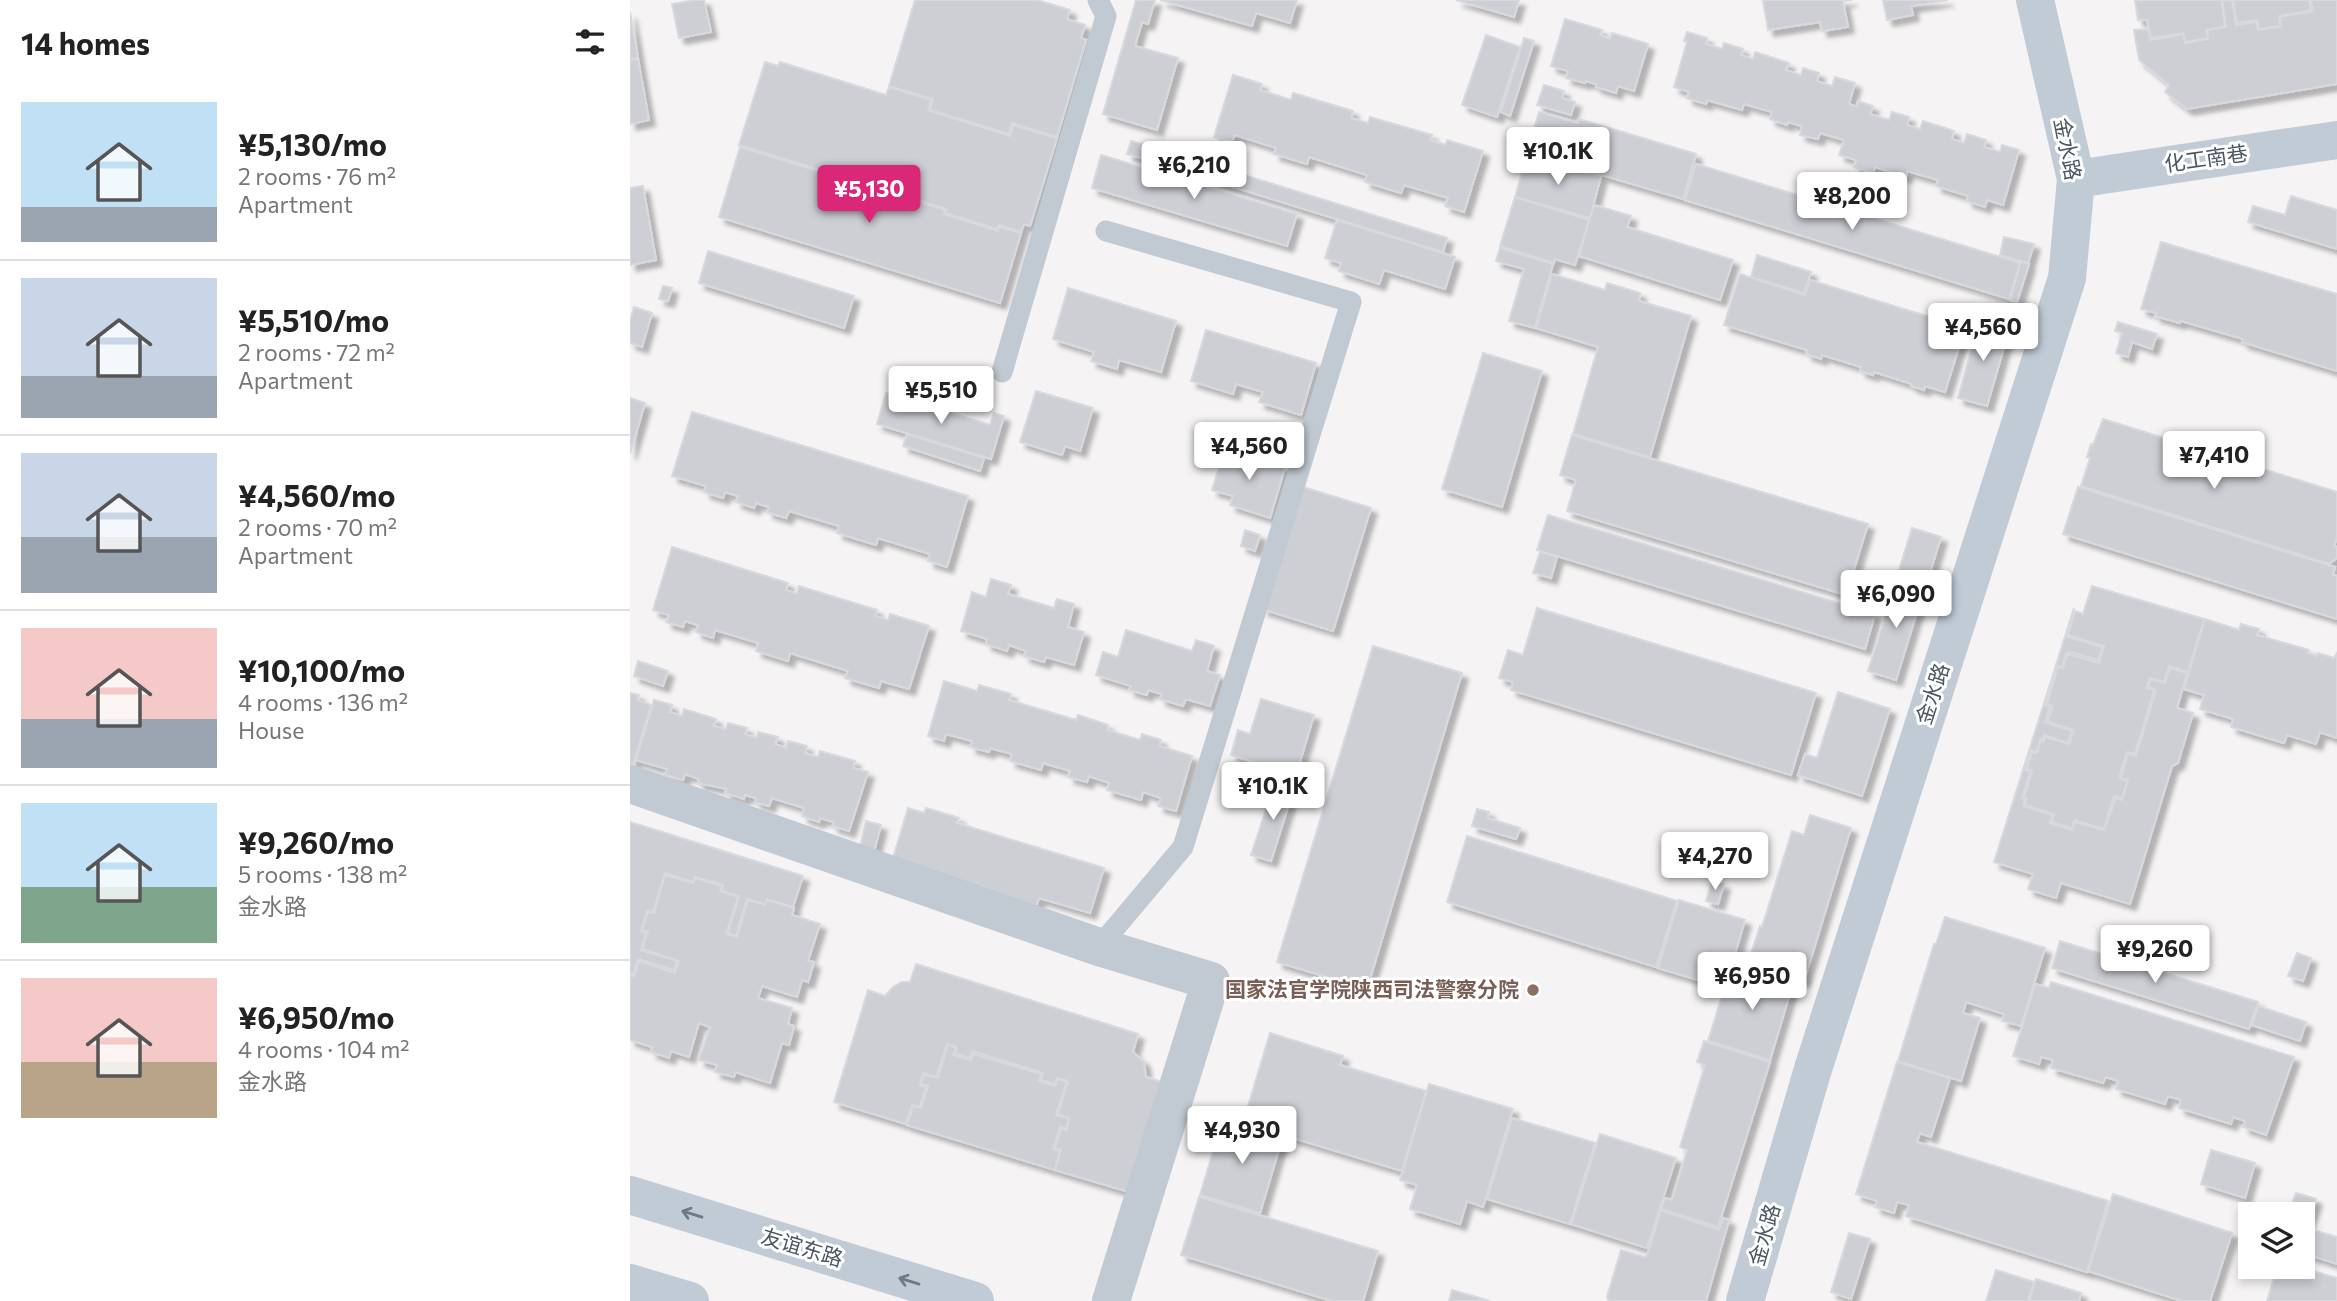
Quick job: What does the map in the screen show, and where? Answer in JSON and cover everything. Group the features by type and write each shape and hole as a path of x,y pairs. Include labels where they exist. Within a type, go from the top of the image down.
{"street":[{"name":"金水路","path":"1745,1301 1813,1069 2067,278 2076,178 2035,0"},
{"name":"化工南巷","path":"2076,178 2337,140"},
{"path":"630,784 1099,947 1211,981 1111,1301"},
{"name":"友谊东路","path":"630,1195 975,1301"},
{"path":"630,1283 690,1301"}],"lane":[{"path":"1002,372 1106,16 1098,0"},
{"path":"1099,947 1184,846 1351,302 1106,231"}],"building":[{"path":"704,0 711,32 679,38 672,4"},
{"path":"915,0 1037,0 1070,10 1067,19 1085,25 1081,38 1086,40 1057,137 1012,123 1009,134 930,110 933,99 889,86"},
{"path":"1136,0 1155,0 1148,24 1142,22 1135,46 1178,58 1157,130 1103,114"},
{"path":"1160,0 1297,0 1290,23 1256,13 1252,26"},
{"path":"1456,0 1519,0 1514,17"},
{"path":"1763,0 1852,0 1843,1 1848,27 1822,31 1820,22 1768,30"},
{"path":"1883,0 1948,0 1911,6 1913,15 1887,20"},
{"path":"2135,0 2221,0 2225,27 2206,30 2208,38 2186,42 2183,33 2151,38 2147,20 2138,20"},
{"path":"2222,0 2232,0 2236,25 2256,22 2258,30 2281,27 2280,17 2313,11 2311,0 2337,0 2337,84 2187,109 2165,92 2169,85 2139,60 2134,30 2148,29 2150,40 2183,34 2185,43 2208,39 2207,30 2226,27"},
{"path":"2233,0 2309,0 2311,10 2279,16 2280,26 2259,29 2257,20 2237,23"},
{"path":"630,12 638,58 630,59"},
{"path":"1565,19 1602,30 1600,35 1610,39 1612,33 1648,44 1634,91 1618,86 1616,93 1586,81 1585,83 1566,78 1568,71 1551,66"},
{"path":"1687,32 1707,38 1706,44 1722,49 1724,43 1743,49 1741,55 1753,59 1755,52 1789,63 1786,70 1801,75 1803,68 1819,73 1817,81 1832,86 1835,77 1855,83 1849,104 1857,107 1858,101 1873,106 1870,114 1889,120 1892,112 1909,117 1907,125 1920,129 1923,121 1954,131 1952,139 1964,143 1967,134 1986,140 1984,147 2000,152 2002,145 2019,150 2003,205 1987,200 1985,207 1967,201 1968,196 1936,186 1938,180 1907,171 1906,177 1875,167 1873,173 1854,167 1856,160 1839,155 1844,140 1820,133 1818,139 1800,135 1802,126 1788,122 1787,125 1770,119 1772,112 1744,104 1742,110 1707,100 1706,104 1687,98 1689,92 1674,87 1687,42 1684,41"},
{"path":"1486,35 1520,47 1497,117 1462,105"},
{"path":"1524,38 1534,41 1510,116 1501,112"},
{"path":"638,59 649,120 630,124 630,60"},
{"path":"765,62 778,66 780,62 886,95 889,87 931,100 928,110 1010,136 1013,125 1057,138 1030,226 1024,224 1021,232 999,225 997,229 945,213 947,209 739,145"},
{"path":"1233,75 1262,84 1260,90 1291,100 1293,93 1353,111 1351,118 1368,123 1370,117 1432,135 1430,140 1446,145 1447,140 1483,151 1464,212 1445,206 1448,198 1404,185 1401,193 1365,182 1367,175 1309,157 1307,164 1274,154 1276,148 1235,135 1232,142 1214,137"},
{"path":"1544,85 1564,91 1562,98 1575,102 1571,115 1537,105"},
{"path":"1539,112 1578,123 1579,119 1696,154 1683,199 1527,153"},
{"path":"1131,141 1152,147 1148,160 1127,154"},
{"path":"740,147 945,210 944,214 998,231 999,227 1021,233 1000,303 719,217"},
{"path":"1154,147 1447,238 1443,252 1149,161"},
{"path":"1101,155 1297,214 1287,246 1092,188"},
{"path":"1527,155 1601,176 1590,218 1515,197"},
{"path":"1696,164 2020,263 2009,299 1685,200"},
{"path":"643,186 656,260 630,265 630,188"},
{"path":"2291,196 2337,210 2337,249 2248,222 2253,206 2285,215"},
{"path":"1515,197 1589,220 1575,265 1555,259 1554,263 1500,246"},
{"path":"1594,205 1631,216 1627,227 1733,260 1720,300 1579,256"},
{"path":"1337,220 1455,257 1445,289 1384,270 1379,284 1339,271 1341,263 1325,258"},
{"path":"2004,237 2034,244 2028,263 2000,255"},
{"path":"2161,242 2337,294 2337,371 2242,342 2243,339 2155,316 2156,313 2141,309"},
{"path":"1500,248 1553,264 1535,328 1509,321 1524,269 1496,261"},
{"path":"708,251 854,296 844,328 699,283"},
{"path":"1757,255 1811,272 1804,293 1751,277"},
{"path":"2021,261 2029,264 2017,302 2010,300"},
{"path":"1552,274 1605,290 1607,283 1640,293 1639,301 1691,316 1650,457 1573,434 1598,347 1536,328"},
{"path":"1740,274 1805,295 1810,280 1965,328 1945,392 1925,386 1924,390 1874,372 1873,375 1860,371 1861,367 1822,355 1821,359 1806,354 1807,350 1724,325"},
{"path":"663,286 672,288 668,301 659,299"},
{"path":"1068,288 1176,321 1161,372 1119,360 1117,369 1091,361 1094,352 1053,339"},
{"path":"634,307 652,313 642,347 630,343 630,321"},
{"path":"1979,321 2009,330 1987,406 1958,398"},
{"path":"2118,322 2157,334 2152,349 2132,342 2128,357 2116,353 2122,333 2115,331"},
{"path":"1206,330 1316,363 1301,415 1259,402 1263,392 1236,384 1233,394 1191,381"},
{"path":"1483,353 1542,371 1502,507 1442,489"},
{"path":"1036,391 1093,408 1080,451 1065,446 1062,455 1020,442"},
{"path":"886,393 990,425 994,413 1004,416 991,459 877,424"},
{"path":"630,398 645,403 630,454"},
{"path":"692,412 968,496 947,567 928,561 930,554 878,538 876,545 837,533 839,526 789,511 786,518 767,512 769,507 756,503 754,508 736,502 738,496 725,492 723,498 704,492 706,486 672,476"},
{"path":"2103,419 2337,492 2337,538 2334,546 2337,547 2337,558 2329,564 2081,486 2090,458 2087,457 2091,444 2093,445"},
{"path":"907,434 984,458 980,471 903,446"},
{"path":"1572,435 1868,524 1846,595 1567,511 1576,480 1560,475"},
{"path":"1225,448 1285,467 1270,518 1230,505 1233,496 1212,490"},
{"path":"1300,486 1371,508 1333,631 1262,609"},
{"path":"2078,487 2335,567 2333,575 2337,576 2337,619 2063,534"},
{"path":"1548,515 1875,614 1865,649 1537,550"},
{"path":"1912,528 1941,537 1925,589 1896,580"},
{"path":"1245,530 1260,535 1255,551 1241,546"},
{"path":"672,547 788,583 786,590 797,594 799,586 877,610 875,616 888,620 890,614 929,626 909,689 881,681 879,688 845,678 848,671 790,653 788,661 756,651 758,643 715,630 713,638 696,632 698,625 685,621 683,627 666,622 669,615 653,610"},
{"path":"1540,552 1557,557 1551,578 1533,573"},
{"path":"991,579 1011,585 1008,594 1054,608 1057,599 1074,604 1068,627 1084,632 1074,665 1046,657 1044,662 1024,656 1026,651 1009,645 1007,651 986,644 987,639 961,631 972,592 986,597"},
{"path":"1896,581 1924,589 1896,680 1868,671"},
{"path":"2092,586 2204,619 2188,672 2169,666 2164,682 2150,678 2147,688 2154,690 2135,754 2127,752 2119,778 2127,781 2122,798 2114,796 2104,829 2074,820 2072,828 2052,822 2054,814 2025,805 2027,798 2024,798 2032,771 2027,769 2032,752 2037,753 2041,740 2044,741 2045,737 2069,744 2074,730 2048,722 2053,706 2047,704 2058,667 2063,668 2068,654 2099,663 2104,646 2068,635 2075,611 2083,614"},
{"path":"1537,608 1816,693 1791,775 1511,690 1513,682 1499,678 1508,650 1523,655"},
{"path":"2074,608 2066,636 2102,647 2098,660 2071,652 2066,654 2062,667 2057,665 2045,705 2050,707 2045,722 2072,731 2068,743 2044,735 2036,752 2031,750 2025,770 2030,772 2022,798 2025,799 2023,806 2052,815 2050,823 2072,830 2075,822 2104,830 2116,798 2122,800 2128,780 2121,778 2128,754 2136,756 2156,690 2148,687 2151,679 2165,683 2170,668 2187,673 2177,708 2193,713 2178,763 2172,766 2130,904 2061,883 2056,898 2028,889 2033,874 1994,862"},
{"path":"2205,619 2239,630 2241,624 2259,629 2257,635 2309,650 2308,653 2317,656 2318,653 2334,658 2337,653 2337,738 2320,732 2316,744 2287,735 2284,743 2231,727 2233,719 2200,709 2204,695 2184,689"},
{"path":"1126,630 1192,651 1196,640 1214,646 1207,671 1220,675 1210,706 1186,699 1183,706 1160,699 1162,694 1148,690 1147,695 1129,690 1131,686 1096,675 1103,652 1118,657"},
{"path":"1373,646 1462,673 1367,989 1277,962"},
{"path":"638,661 668,671 663,686 634,676"},
{"path":"944,681 977,691 979,685 1011,694 1009,700 1076,720 1078,715 1108,725 1107,730 1140,740 1142,734 1161,740 1159,746 1192,756 1176,811 1158,806 1161,798 1143,792 1141,800 1107,790 1109,783 1089,776 1087,782 1068,777 1070,771 1043,763 1041,770 1010,761 1012,754 990,748 989,752 970,747 972,741 946,734 944,741 928,736"},
{"path":"1838,692 1890,709 1862,796 1798,775 1805,754 1817,758"},
{"path":"630,693 639,695 637,700 651,705 633,765 630,764"},
{"path":"1261,699 1314,715 1296,775 1231,755 1238,730 1250,734"},
{"path":"654,700 672,705 670,712 682,716 684,709 716,719 714,726 726,729 728,723 747,728 745,734 757,738 758,732 778,737 775,744 786,748 788,741 807,746 805,753 818,757 820,751 855,761 853,768 868,772 849,831 832,826 834,822 820,818 819,822 802,816 804,808 772,798 769,806 755,802 756,798 745,795 744,799 725,793 727,789 698,783 699,779 685,774 683,780 665,775 667,769 636,760"},
{"path":"1275,782 1294,788 1271,861 1251,855"},
{"path":"908,808 924,813 926,808 959,818 957,823 1104,868 1090,913 1039,898 1034,915 889,871"},
{"path":"1477,809 1489,812 1487,818 1520,828 1516,839 1472,826"},
{"path":"1810,815 1851,828 1804,981 1748,964 1792,831 1804,835"},
{"path":"866,821 881,825 872,859 858,856"},
{"path":"630,822 803,876 793,907 767,899 765,904 747,899 736,936 728,933 739,896 722,891 723,885 695,877 693,882 665,873 653,912 647,910 641,931 646,933 641,950 677,961 674,970 638,959 633,975 630,974"},
{"path":"1467,836 1677,901 1656,967 1447,902"},
{"path":"665,875 693,883 695,878 722,886 720,891 738,897 726,934 737,937 748,900 765,905 767,900 794,908 792,915 820,924 808,961 814,962 808,982 802,980 797,997 762,986 758,998 792,1008 788,1024 794,1026 789,1045 782,1043 770,1083 735,1072 734,1077 715,1072 717,1065 699,1060 710,1027 699,1023 689,1057 671,1051 669,1058 651,1052 652,1047 630,1040 630,976 634,977 639,961 675,973 679,961 642,949 648,932 642,930 648,912 654,913"},
{"path":"1712,881 1724,884 1718,904 1706,901"},
{"path":"1679,900 1745,920 1725,988 1658,968"},
{"path":"1945,917 2045,948 2021,1026 2002,1021 2004,1014 1966,1002 1963,1013 1980,1018 1961,1081 1898,1061"},
{"path":"2060,941 2258,1002 2249,1029 2052,968"},
{"path":"2297,953 2311,958 2303,981 2288,976"},
{"path":"916,964 1138,1034 1133,1052 1144,1062 1146,1077 1165,1083 1129,1192 1055,1170 1061,1150 1055,1148 1061,1128 1067,1130 1069,1118 1058,1114 1068,1081 1057,1078 1054,1084 1041,1080 1043,1073 972,1051 970,1058 955,1053 957,1047 947,1044 936,1077 923,1073 920,1085 926,1087 920,1107 912,1105 906,1124 834,1102 868,990 885,996 893,987 902,982 910,982"},
{"path":"1746,965 1794,980 1770,1060 1708,1041 1724,989 1730,991 1736,970 1744,972"},
{"path":"2051,982 2294,1057 2266,1135 2243,1127 2245,1121 2233,1117 2231,1124 2179,1108 2181,1100 2168,1096 2165,1104 2116,1089 2118,1081 2106,1077 2103,1083 2051,1068 2053,1060 2041,1057 2039,1064 2013,1056 2035,984 2049,988"},
{"path":"2258,1006 2306,1022 2300,1041 2252,1025"},
{"path":"1270,1033 1343,1056 1340,1065 1426,1091 1402,1171 1243,1123"},
{"path":"1704,1041 1770,1062 1718,1227 1661,1209 1665,1198 1672,1200 1687,1150 1680,1147 1705,1065 1697,1062"},
{"path":"948,1045 956,1048 953,1055 971,1060 973,1054 1041,1074 1039,1081 1055,1086 1057,1079 1067,1081 1056,1115 1069,1118 1066,1128 1060,1127 1053,1149 1060,1151 1055,1170 907,1125 913,1106 921,1108 928,1086 921,1084 924,1075 938,1078"},
{"path":"1897,1062 1950,1078 1931,1137 1920,1133 1917,1142 2108,1201 2087,1272 1906,1216 1909,1205 1897,1202 1894,1213 1875,1207 1877,1201 1856,1194"},
{"path":"1429,1084 1513,1109 1483,1207 1467,1201 1460,1224 1410,1209 1417,1185 1400,1180"},
{"path":"1223,1118 1283,1136 1260,1213 1200,1195"},
{"path":"1512,1118 1595,1143 1570,1224 1487,1199"},
{"path":"1600,1134 1676,1158 1647,1248 1571,1224"},
{"path":"2211,1150 2255,1163 2245,1198 2201,1184"},
{"path":"2296,1193 2316,1199 2315,1202 2293,1202"},
{"path":"2113,1194 2232,1233 2210,1301 2182,1301 2088,1271"},
{"path":"1199,1197 1378,1251 1363,1301 1332,1301 1181,1255"},
{"path":"1661,1210 1719,1230 1723,1218 1729,1220 1706,1301 1609,1301 1607,1297 1621,1250 1645,1257"},
{"path":"2315,1231 2337,1237 2337,1264 2315,1257"},
{"path":"1849,1233 1870,1239 1851,1299 1831,1292"},
{"path":"1996,1270 2034,1282 2028,1301 1986,1301"},
{"path":"2315,1272 2337,1278 2337,1301 2267,1301 2273,1279 2315,1279"},
{"path":"2036,1279 2081,1293 2079,1301 2029,1301"},
{"path":"1452,1290 1490,1301 1449,1301"}],"place":[{"name":"国家法官学院陕西司法警察分院","path":"1533,990"}]}
